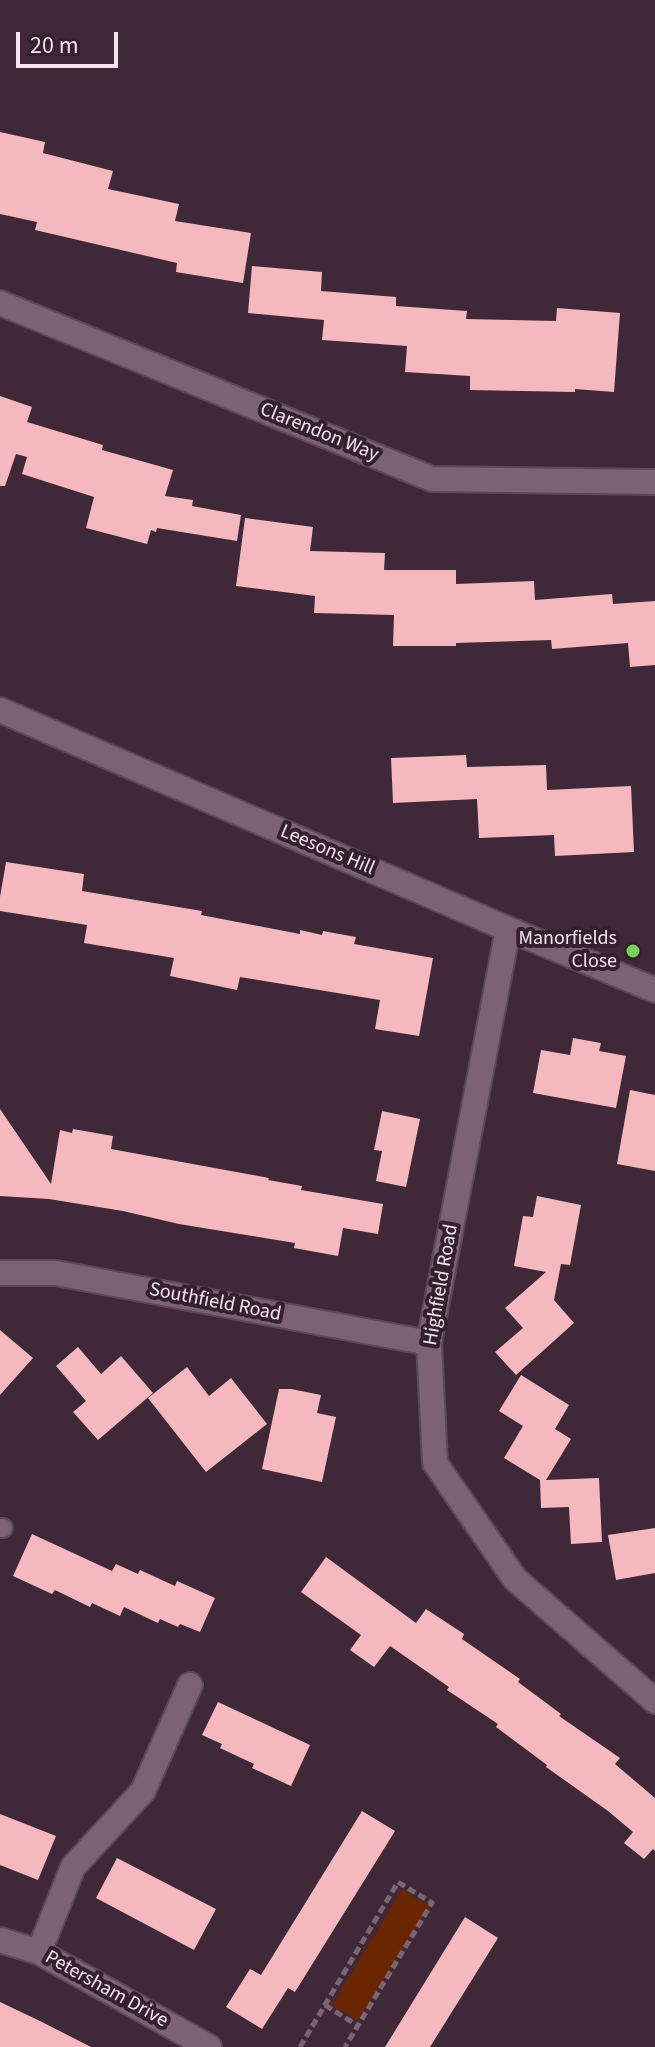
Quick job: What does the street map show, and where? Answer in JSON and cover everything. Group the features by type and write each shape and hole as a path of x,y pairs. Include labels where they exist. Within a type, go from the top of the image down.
{"street":[{"name":"Clarendon Way","path":"0,303 432,479 655,482"},
{"name":"Leesons Hill","path":"0,710 655,990"},
{"name":"Highfield Road","path":"508,929 429,1343 435,1463 515,1579 655,1701"},
{"name":"Southfield Road","path":"0,1273 56,1273 429,1343"},
{"path":"39,1952 73,1867 143,1791 190,1685"},
{"name":"Petersham Drive","path":"0,1940 39,1952 209,2047"}],"path":[{"path":"300,2047 398,1882 432,1903 345,2047"},
{"path":"325,2005 358,2026"}],"shaded area":[{"path":"402,1889 429,1906 358,2021 332,2005"}],"building":[{"path":"0,132 45,142 43,153 113,171 108,189 179,204 175,221 251,233 243,283 176,272 177,263 35,230 37,222 0,214"},
{"path":"252,266 322,272 321,291 396,297 396,306 467,311 466,319 556,321 557,308 620,313 614,392 575,389 575,392 470,390 470,376 405,372 407,346 322,340 324,320 248,313"},
{"path":"0,396 32,407 27,422 103,445 102,450 173,470 165,496 193,500 192,506 241,515 237,541 157,528 156,532 151,530 147,544 86,528 94,497 22,474 27,457 16,454 5,486 0,486"},
{"path":"245,518 313,527 310,551 385,553 384,570 456,570 456,584 534,581 535,600 612,594 613,604 655,601 655,665 630,667 628,643 552,649 551,640 393,646 394,615 314,613 315,596 236,586"},
{"path":"466,755 467,767 546,765 547,790 631,786 634,852 555,856 554,835 479,838 477,799 393,803 391,758"},
{"path":"6,862 84,874 82,891 202,911 201,915 300,934 300,930 322,935 323,931 356,937 354,944 433,958 419,1036 375,1029 380,1000 240,977 237,990 170,976 174,958 84,943 87,925 0,911"},
{"path":"573,1038 601,1043 599,1051 626,1056 616,1108 533,1093 541,1050 570,1055"},
{"path":"630,1090 655,1095 655,1171 617,1164"},
{"path":"0,1109 51,1184 60,1130 72,1133 73,1129 113,1136 111,1149 269,1178 302,1186 301,1190 383,1204 378,1234 343,1228 338,1256 294,1248 295,1243 179,1224 123,1211 49,1199 0,1196"},
{"path":"382,1111 420,1119 406,1187 376,1181 382,1151 374,1150"},
{"path":"537,1196 581,1205 570,1265 561,1264 554,1300 574,1323 516,1375 495,1352 523,1328 505,1308 546,1272 514,1266 523,1216 533,1217"},
{"path":"0,1330 33,1358 0,1395"},
{"path":"78,1347 101,1374 121,1356 153,1393 98,1440 73,1412 86,1401 56,1366"},
{"path":"187,1367 209,1396 231,1378 267,1424 206,1472 148,1398"},
{"path":"521,1375 569,1405 555,1429 571,1439 546,1480 599,1478 602,1542 571,1544 569,1507 541,1508 540,1480 504,1458 523,1426 499,1411"},
{"path":"279,1389 321,1395 317,1413 336,1417 322,1482 262,1469"},
{"path":"655,1528 655,1573 616,1580 608,1535"},
{"path":"32,1534 112,1571 116,1564 138,1574 140,1570 175,1586 177,1581 215,1598 200,1632 160,1619 158,1623 124,1607 120,1616 92,1603 90,1607 55,1590 52,1594 13,1576"},
{"path":"326,1557 416,1623 426,1609 464,1634 462,1639 520,1679 518,1682 561,1714 559,1716 620,1758 615,1764 655,1798 655,1851 653,1849 644,1859 624,1843 633,1832 608,1811 546,1767 496,1727 498,1724 390,1646 374,1667 350,1650 361,1635 301,1592"},
{"path":"218,1702 310,1745 291,1786 252,1768 254,1764 220,1748 222,1744 202,1735"},
{"path":"362,1811 395,1831 295,1992 288,1988 262,2029 226,2007 250,1969 261,1975"},
{"path":"0,1814 56,1836 38,1880 0,1865"},
{"path":"117,1858 216,1909 194,1950 96,1898"},
{"path":"465,1917 498,1938 430,2047 385,2047"},
{"path":"0,2002 40,2021 91,2047 0,2047"}],"place":[{"name":"Manorfields Close","path":"633,951"}]}
